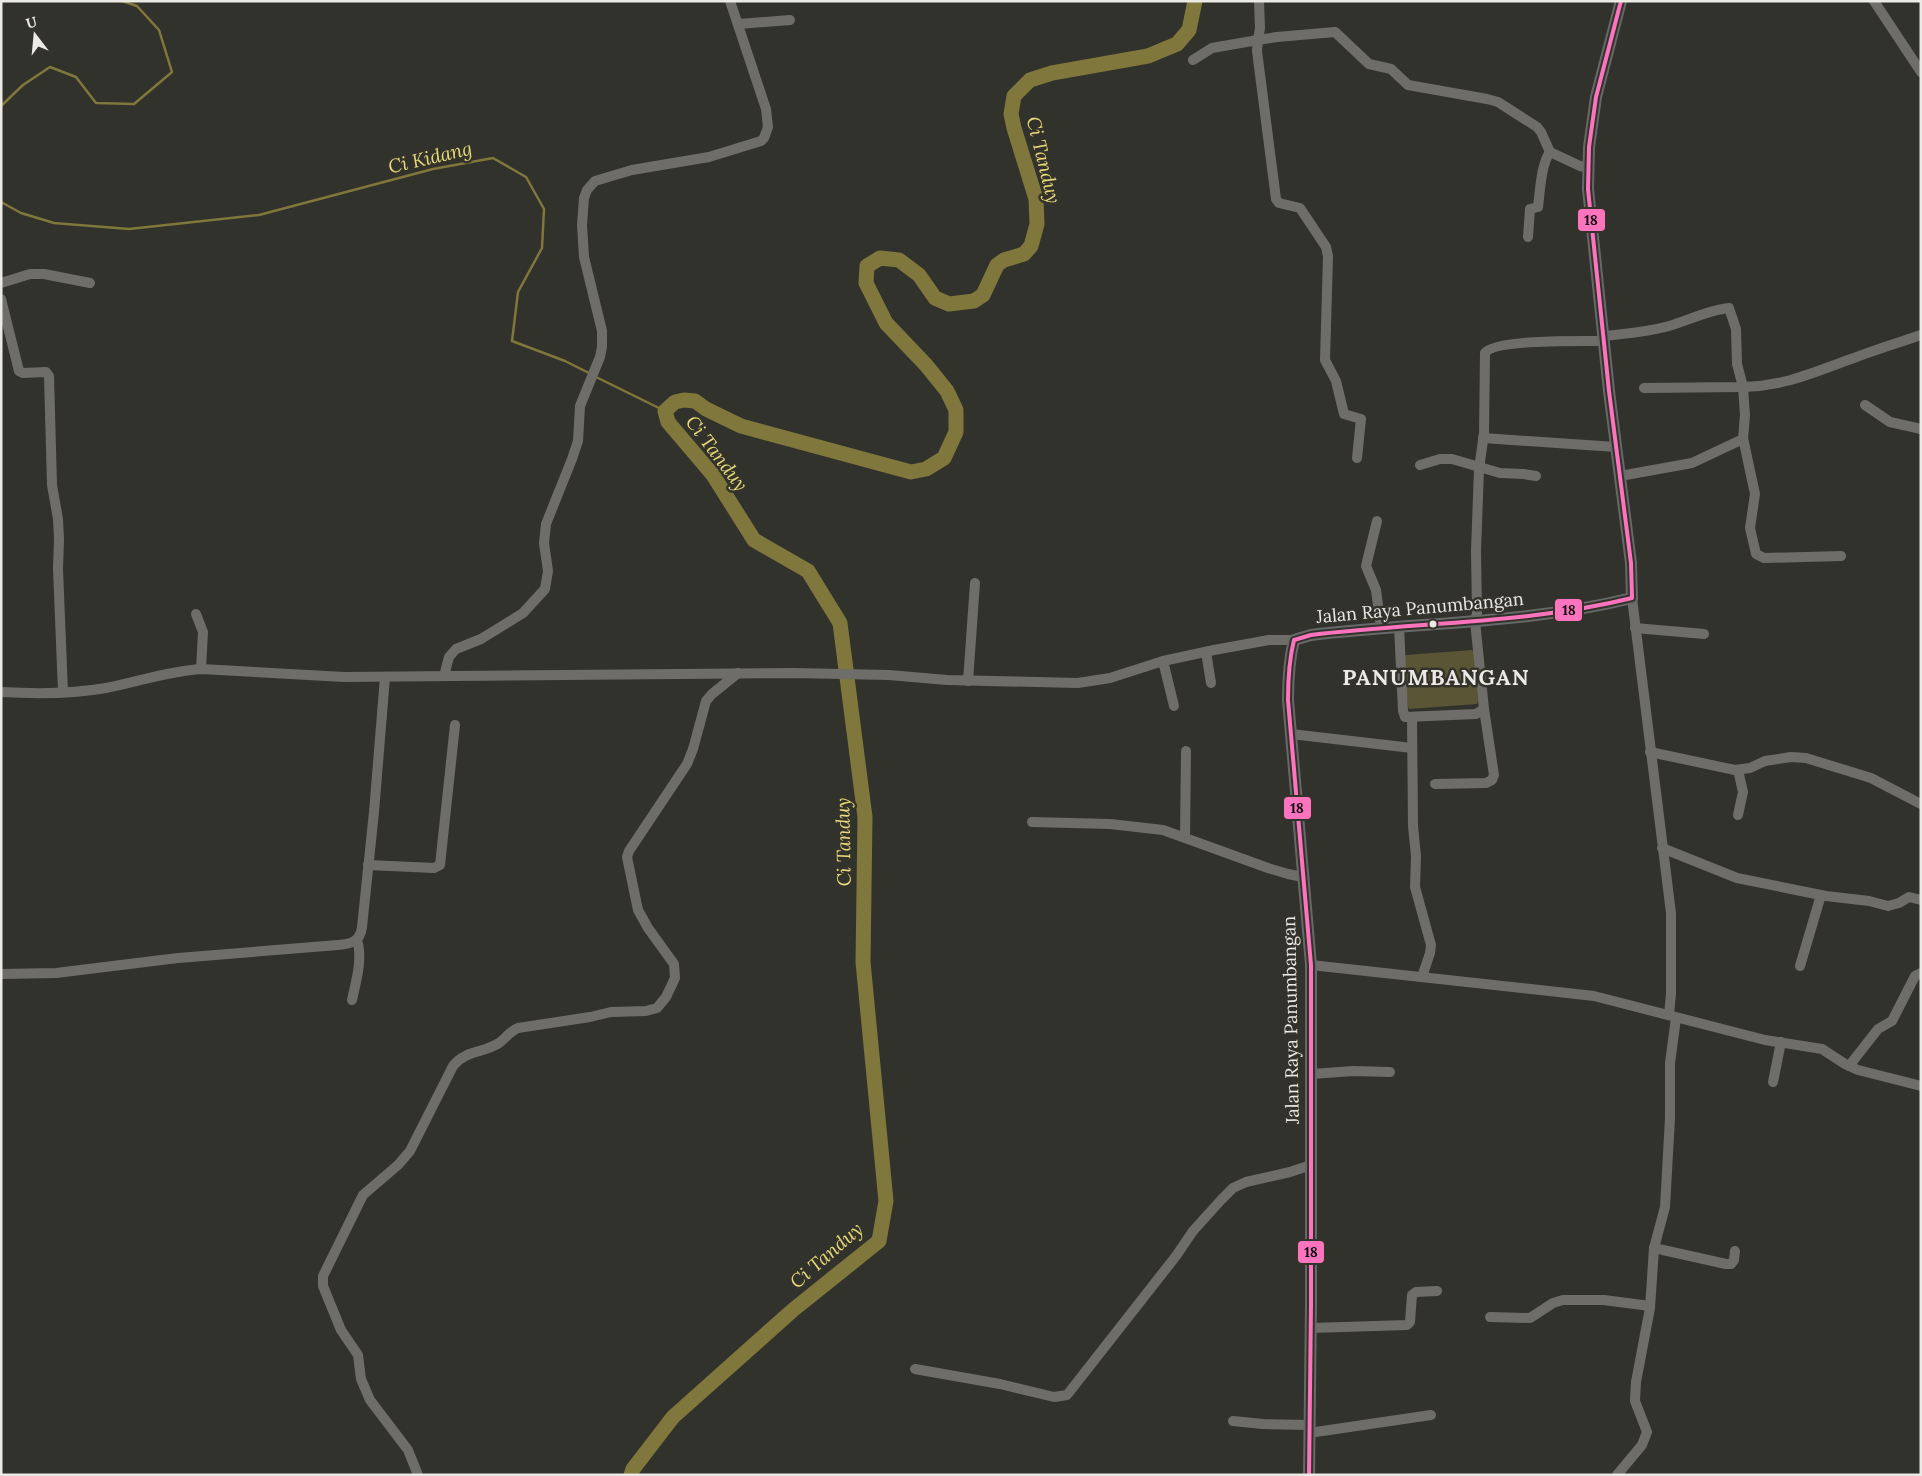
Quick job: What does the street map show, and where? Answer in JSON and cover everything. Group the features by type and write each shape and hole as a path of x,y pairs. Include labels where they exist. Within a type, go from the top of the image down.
{"main road":[{"path":"1620,1 1596,96 1589,147 1589,197 1616,447 1631,563 1632,598"},
{"name":"Jalan Raya Panumbangan","path":"1309,1475 1311,965 1291,734 1288,676 1294,640 1311,635 1475,621 1582,609 1632,598"}],"street":[{"path":"444,676 449,657 456,649 481,639 523,614 545,589 548,571 544,530 567,476 578,441 579,412 600,357 602,331 584,257 582,225 584,198 587,190 595,181 632,170 709,157 753,144 764,138 768,127 766,109 730,1"},
{"path":"1259,1 1260,28 1257,51 1276,199 1279,203 1300,208 1326,247 1328,256 1325,360 1336,381 1344,414 1361,419 1357,458"},
{"path":"1874,1 1921,72"},
{"path":"738,24 790,20"},
{"path":"1193,60 1212,48 1240,42 1335,32 1369,64 1391,69 1408,85 1487,98 1498,102 1540,130 1550,152 1580,166 1589,168"},
{"path":"1528,238 1530,210 1538,207 1540,183 1547,156 1550,152"},
{"path":"1,284 30,274 44,274 90,283"},
{"path":"1,298 19,371 23,373 46,372 49,376 52,485 58,519 59,539 58,569 63,692"},
{"path":"1436,784 1486,783 1492,780 1494,775 1484,709 1475,621 1477,613 1476,551 1485,401 1485,357 1487,350 1503,346 1562,340 1604,339 1649,331 1729,308 1736,329 1737,364 1743,387 1745,415 1743,438 1755,494 1750,528 1756,554 1764,558 1841,556"},
{"path":"1644,388 1768,386 1792,381 1921,335"},
{"path":"1865,405 1890,422 1921,429"},
{"path":"1483,438 1616,447"},
{"path":"1620,476 1692,463 1743,438"},
{"path":"1420,465 1440,459 1452,459 1500,473 1536,476"},
{"path":"1377,521 1366,566 1376,590 1381,628"},
{"path":"968,681 975,583"},
{"path":"1617,1475 1642,1445 1647,1432 1635,1401 1636,1382 1650,1306 1654,1248 1665,1207 1672,1017 1671,913 1632,598"},
{"path":"196,614 203,632 201,669"},
{"path":"1400,626 1403,713 1405,717 1476,714 1484,709"},
{"path":"1635,628 1704,634"},
{"path":"1,692 63,692 107,688 180,670 201,669 344,677 794,673 889,675 968,681 1070,683 1092,682 1163,661 1206,652 1269,640 1294,640"},
{"path":"1206,652 1211,684"},
{"path":"1163,661 1174,706"},
{"path":"418,1475 408,1450 370,1400 362,1379 358,1355 341,1330 323,1286 323,1276 363,1195 398,1165 410,1151 453,1066 462,1057 499,1043 518,1028 611,1012 646,1011 662,1003 674,983 676,970 672,958 648,928 638,910 627,857 629,851 687,764 708,698 738,673"},
{"path":"1,974 56,973 178,958 338,946 357,940 362,932 385,677"},
{"path":"1412,718 1413,826 1416,856 1415,887 1431,945 1422,977"},
{"path":"368,865 434,868 440,865 455,725"},
{"path":"1291,734 1412,748"},
{"path":"1185,838 1186,751"},
{"path":"1650,752 1738,770 1750,768 1765,761 1791,757 1806,758 1871,778 1921,804"},
{"path":"1738,770 1743,792 1738,815"},
{"path":"1032,822 1127,825 1163,830 1275,870 1303,877"},
{"path":"1662,848 1737,878 1888,906 1899,903 1909,897 1921,900"},
{"path":"1800,966 1822,895"},
{"path":"352,1000 358,968 359,950 357,940"},
{"path":"1311,965 1594,996 1672,1017 1781,1042 1822,1049 1849,1066 1921,1086"},
{"path":"1849,1066 1878,1029 1892,1021 1915,976 1921,973"},
{"path":"1773,1082 1781,1042"},
{"path":"1312,1074 1353,1071 1390,1072"},
{"path":"915,1369 1000,1384 1054,1397 1067,1396 1176,1256 1193,1231 1221,1200 1234,1188 1246,1182 1311,1165"},
{"path":"1654,1248 1726,1264 1731,1264 1734,1260 1735,1251"},
{"path":"1311,1328 1405,1326 1410,1322 1412,1295 1416,1292 1436,1290"},
{"path":"1490,1317 1530,1318 1553,1302 1563,1300 1604,1300 1650,1306"},
{"path":"1233,1421 1310,1429 1431,1415"}],"shaded area":[{"path":"1472,650 1474,653 1477,704 1409,709 1404,657 1406,655"}],"waterway":[{"name":"Ci Kidang","path":"1,106 23,85 50,67 76,77 96,103 134,104 172,72 159,30 137,6 122,1"},
{"name":"Ci Tanduy","path":"631,1475 633,1469 673,1417 793,1310 879,1241 886,1201 863,962 865,817 840,623 808,571 754,540 713,475 668,422 665,411 675,402 684,400 695,401 706,409 741,426 911,472 926,469 944,458 956,432 956,410 947,391 926,365 886,323 866,283 867,266 880,258 899,260 919,275 935,298 949,304 974,301 983,295 997,265 1004,260 1024,254 1031,246 1037,224 1036,199 1011,114 1014,96 1030,80 1052,73 1148,56 1177,44 1189,30 1195,1"},
{"name":"Ci Kidang","path":"1,202 21,213 54,223 129,229 259,215 433,169 493,158 526,177 544,209 542,248 518,292 512,341 565,361 591,374"},
{"name":"Ci Kidang","path":"596,377 665,411"}],"transit line":[{"name":"18","path":"1309,1475 1311,965 1288,700 1292,647 1294,640 1311,635 1513,618 1592,607 1632,598 1631,563 1609,391 1588,189 1589,147 1596,97 1621,1"}],"district":[{"name":"PANUMBANGAN","path":"1436,677"}]}
